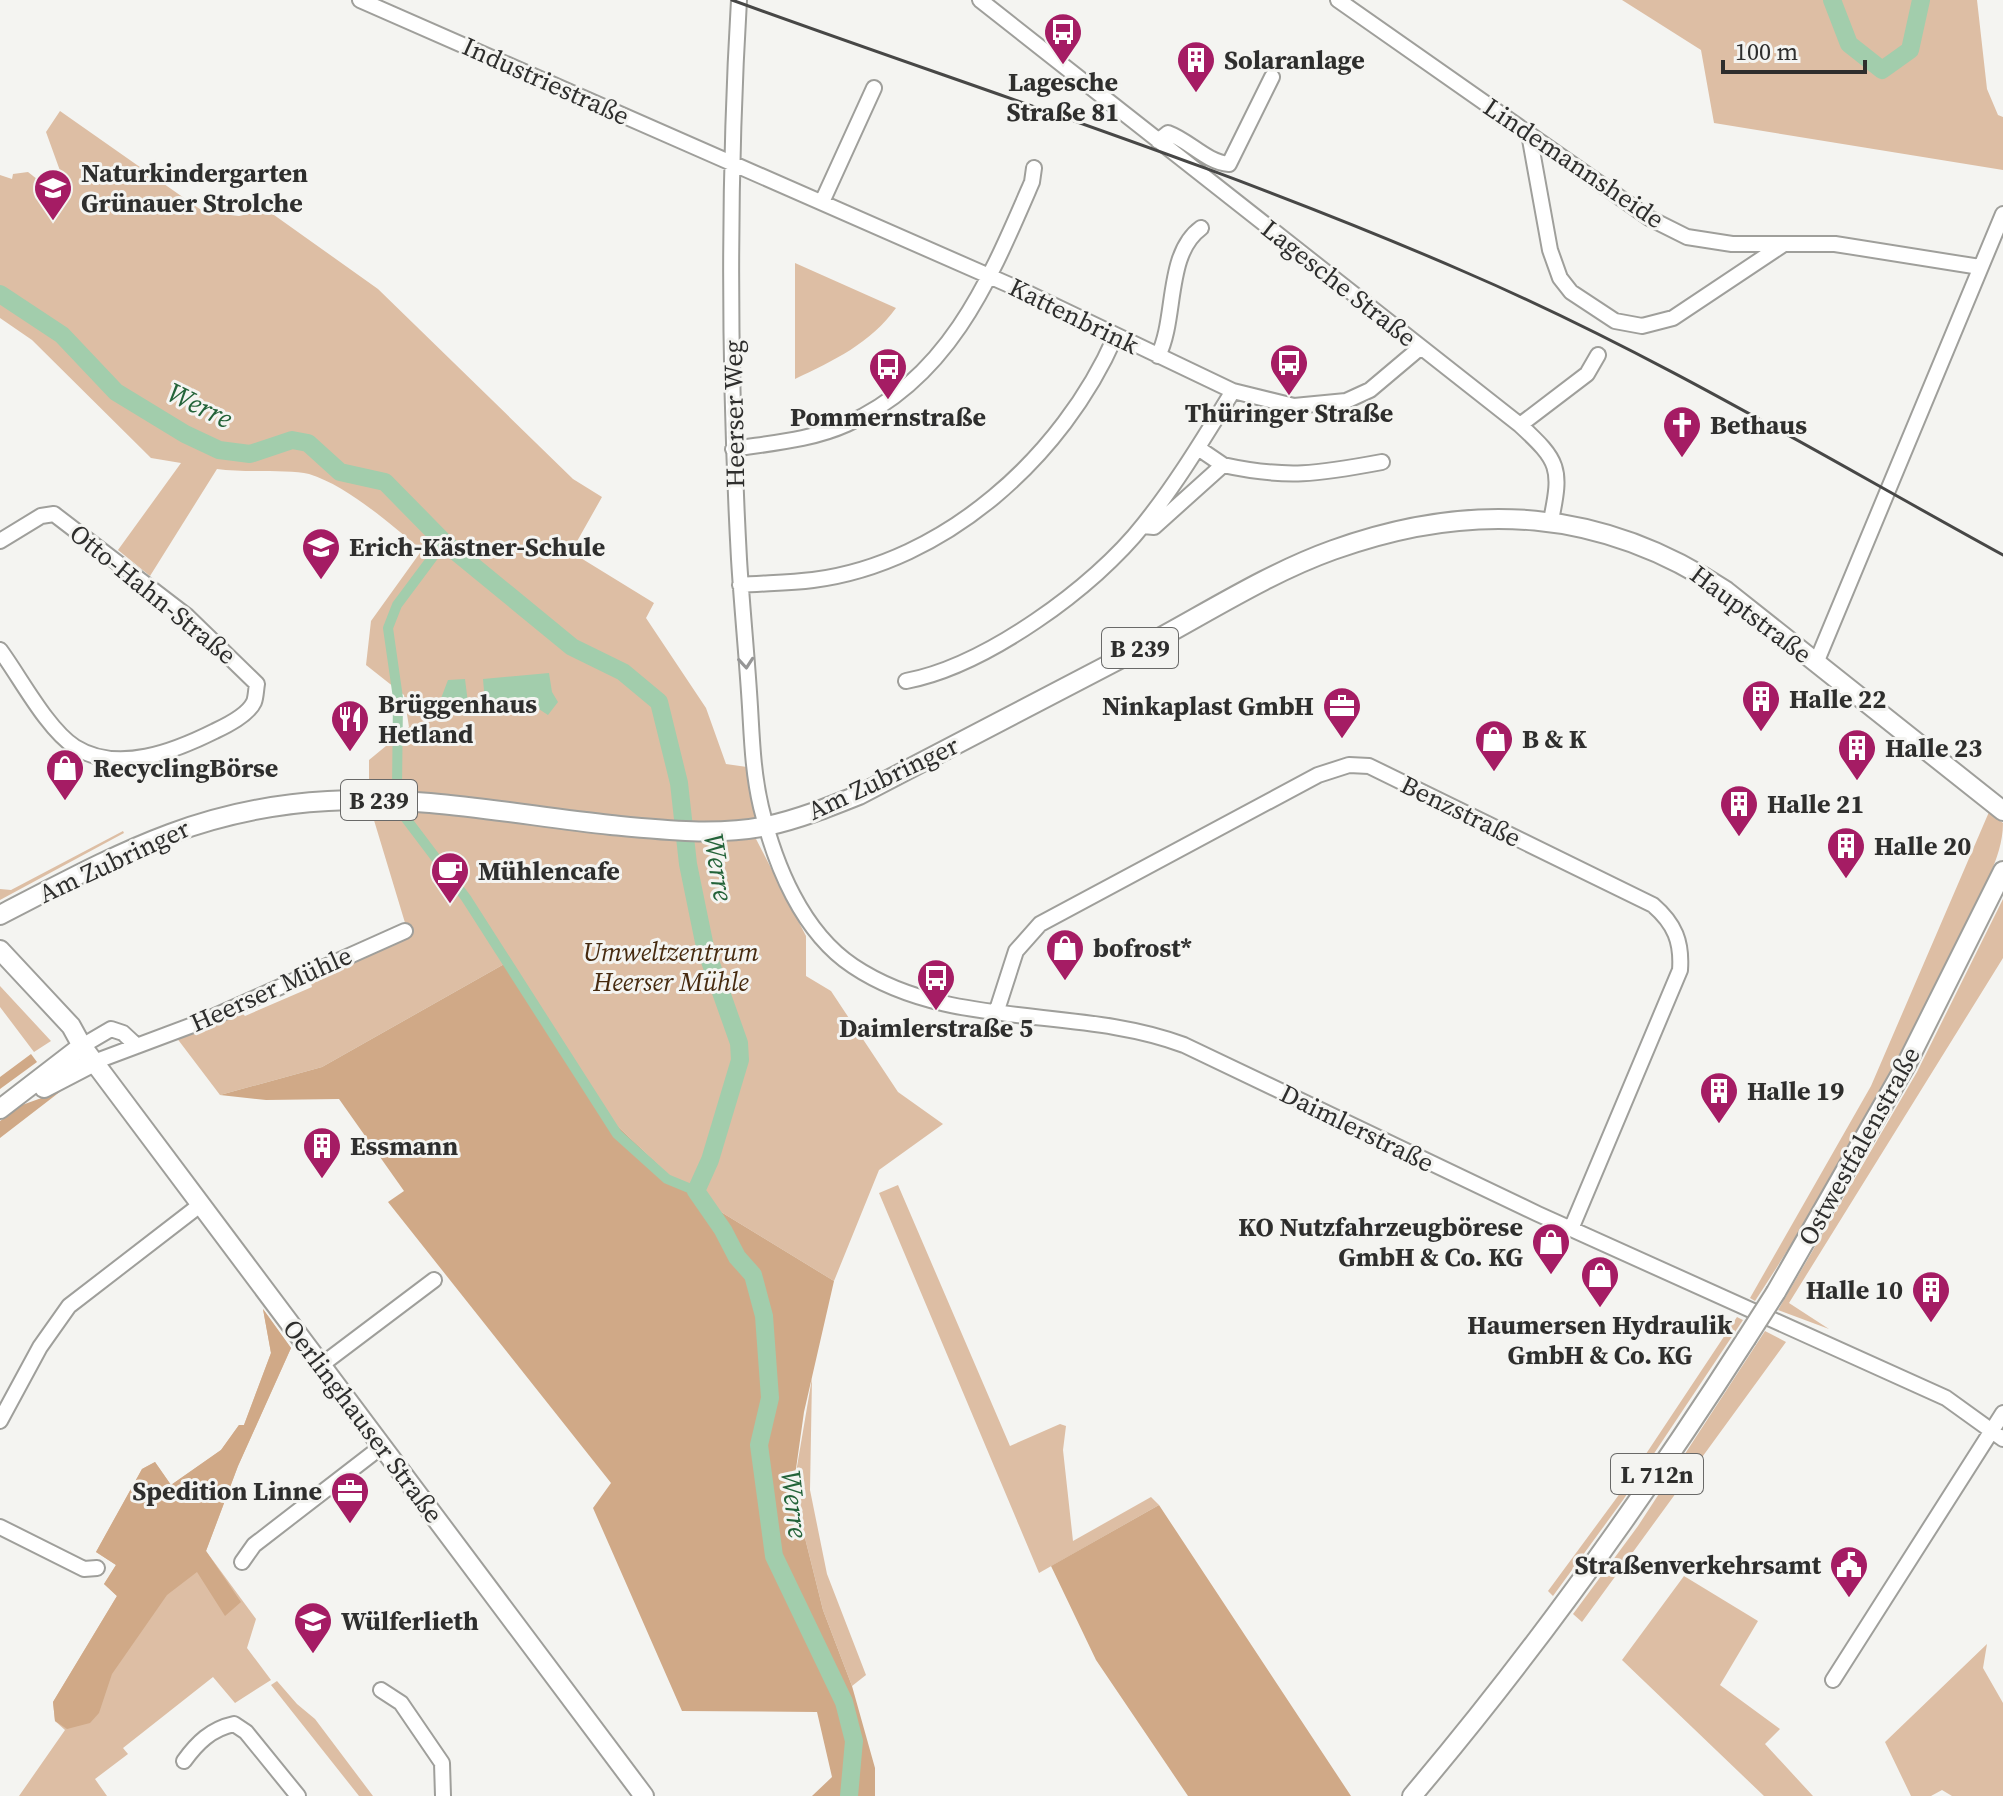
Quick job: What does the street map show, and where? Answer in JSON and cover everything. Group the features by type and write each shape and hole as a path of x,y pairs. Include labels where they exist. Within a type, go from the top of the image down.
{"main road":[{"name":"Am Zubringer","path":"0,915 154,837 194,823 272,806 329,801 397,801 657,830 711,831 766,826 859,795 1331,551 1430,523 1499,517 1551,520"},
{"name":"Hauptstraße","path":"1551,520 1640,544 1687,566 2003,811"},
{"name":"Ostwestfalenstraße","path":"1412,1796 1564,1605 1642,1496 1746,1339 1898,1078 2003,871"},
{"name":"Oerlinghauser Straße","path":"0,950 71,1026 82,1046 200,1205 644,1796"},
{"name":"Oerlinghauser Straße","path":"0,968 73,1043 82,1046"},
{"path":"8,1104 82,1046"},
{"path":"8,1104 94,1062"}],"street":[{"name":"Industriestraße","path":"360,0 730,165"},
{"name":"Heerser Weg","path":"739,0 730,165 733,449 751,756 766,826"},
{"name":"Lagesche Straße","path":"980,0 1547,449 1559,477 1551,520"},
{"name":"Lindemannsheide","path":"1338,0 1649,218 1687,237 1732,244 1850,245 1980,267"},
{"path":"1158,141 1168,133 1186,139 1215,163 1229,164 1272,77"},
{"path":"822,202 874,88"},
{"path":"1529,134 1550,250 1560,278 1571,292 1615,321 1642,326 1673,318 1784,243"},
{"name":"Kattenbrink","path":"730,165 991,276 1233,391 1294,406 1346,401 1370,390 1421,347"},
{"name":"Kattenbrink","path":"991,276 1032,182 1034,168"},
{"path":"1816,663 2003,214"},
{"name":"Kattenbrink","path":"1158,356 1180,264 1190,236 1201,228"},
{"path":"733,449 790,441 844,425 884,404 929,368 962,325 991,276"},
{"path":"740,585 815,580 875,564 961,521 1001,491 1052,438 1082,397 1115,337"},
{"path":"1520,425 1587,374 1598,355"},
{"path":"906,681 932,676 1029,627 1112,558 1143,526 1198,448 1233,391"},
{"path":"1198,448 1223,465 1270,475 1319,474 1382,462"},
{"path":"1143,526 1154,527 1223,465"},
{"name":"Otto-Hahn-Straße","path":"0,541 41,516 54,514 187,616 257,684 254,703 234,722 187,745 127,759 100,757 75,747 58,731 0,650"},
{"name":"Benzstraße","path":"997,1010 1016,951 1040,924 1319,774 1349,765 1369,766 1653,905 1670,922 1677,936 1681,951 1680,970 1571,1229"},
{"name":"Daimlerstraße","path":"766,826 807,918 835,953 898,991 947,1004 1128,1027 1184,1045 1571,1229 1946,1398 1998,1434"},
{"name":"Heerser Mühle","path":"94,1062 405,931"},
{"path":"82,1046 111,1029 123,1033 137,1046"},
{"path":"0,1421 40,1347 69,1306 200,1205"},
{"path":"320,1366 434,1280"},
{"path":"1833,1680 1998,1434 2003,1413"},
{"path":"242,1562 254,1545 381,1447"},
{"path":"0,1527 84,1569 97,1568"},
{"path":"381,1690 401,1703 442,1763 443,1796"},
{"path":"184,1761 195,1745 219,1727 234,1724 246,1732 298,1796"}],"green space":[{"path":"1622,0 1977,0 1987,89 1998,115 2003,117 2003,170 1714,123 1701,50"},
{"path":"60,111 204,212 239,216 267,210 378,289 573,479 602,497 571,552 654,603 646,618 706,708 726,764 747,767 759,821 647,821 369,789 369,760 409,727 404,695 366,665 371,621 422,550 368,507 324,480 300,473 217,469 150,576 118,550 181,463 151,458 32,340 0,318 0,175 12,179 13,174 28,172 42,183 45,198 64,194 58,180 63,179 46,132"},
{"path":"795,263 896,308 863,341 795,379"},
{"name":"Umweltzentrum Heerser Mühle","path":"370,807 755,837 806,936 806,976 831,991 898,1092 943,1124 879,1170 834,1281 685,1190 612,1121 506,963 322,1067 220,1095 176,1037 243,1014 245,1016 312,987 310,980 409,936"},
{"path":"1989,812 2003,823 1999,851 1989,878 1865,1119 1755,1301 1750,1298 1871,1086"},
{"path":"123,831 0,900 0,889 11,890"},
{"path":"2003,899 2003,958 1789,1303 1829,1329 1778,1310 1917,1072"},
{"path":"0,986 51,1041 34,1052 0,1007"},
{"path":"898,1185 1010,1446 1060,1424 1066,1426 1063,1450 1073,1541 1151,1497 1159,1505 1039,1573 879,1193"},
{"path":"263,1309 291,1348 238,1466 206,1551 256,1619 247,1648 271,1680 235,1703 213,1677 123,1748 128,1754 95,1779 107,1796 19,1796 65,1730 55,1721 53,1702 117,1596 104,1584 116,1565 96,1552 142,1469 155,1462 171,1485 221,1450 239,1425 244,1425 271,1353"},
{"path":"1737,1317 1743,1320 1623,1500 1553,1596 1548,1591 1618,1496"},
{"path":"1765,1331 1786,1342 1582,1622 1573,1614 1638,1526"},
{"path":"812,1378 810,1490 827,1574 866,1675 852,1686 823,1610 793,1490"},
{"path":"1684,1576 1758,1621 1720,1685 1780,1729 1765,1744 1813,1796 1764,1796 1622,1660"},
{"path":"1987,1644 1983,1668 2003,1703 2003,1796 1952,1796 1942,1790 1931,1796 1911,1796 1885,1742"},
{"path":"277,1681 315,1719 373,1796 359,1796 271,1685"}],"shaded area":[{"path":"549,673 552,692 558,702 548,715 525,700 485,703 483,679"},
{"path":"465,679 469,711 440,714 440,701 448,680"},
{"path":"458,873 467,879 463,887 471,899 466,902 457,890 450,893 438,882 441,874"},
{"path":"506,963 612,1121 685,1190 834,1281 804,1412 793,1490 823,1610 852,1686 875,1768 875,1796 812,1796 832,1777 817,1712 682,1711 593,1508 611,1483 388,1202 404,1191 339,1099 266,1100 220,1095 322,1067"},
{"path":"31,1054 37,1062 0,1089 0,1077"},
{"path":"61,1091 0,1138 0,1121 22,1105"},
{"path":"263,1309 291,1348 238,1466 206,1551 241,1602 225,1616 197,1572 167,1595 112,1674 99,1713 90,1723 67,1729 55,1721 53,1702 117,1596 104,1584 116,1565 96,1552 142,1469 155,1462 171,1485 221,1450 239,1425 244,1425 271,1353"},
{"path":"1159,1505 1351,1796 1188,1796 1096,1660 1051,1566"}],"waterway":[{"path":"1832,0 1849,44 1882,70 1910,50 1921,0"},
{"name":"Werre","path":"0,294 62,335 116,392 185,434 219,450 250,454 292,440 308,443 340,472 385,482 444,542 572,647 623,672 659,702 679,783 688,864 705,947 739,1043 740,1060 710,1160 696,1191 737,1257 753,1275 764,1316 770,1398 759,1445 774,1556 844,1702 854,1741 849,1796"},
{"path":"397,790 398,698 388,628 397,605 444,542"},
{"path":"401,812 466,898 617,1134 667,1179 696,1191"}],"railway":[{"path":"732,0 1285,198 1465,272 1670,371 2003,555"}],"place":[{"name":"Lagesche Straße 81","path":"1063,66"},
{"name":"Solaranlage","path":"1196,94"},
{"name":"Naturkindergarten Grünauer Strolche","path":"53,222"},
{"name":"Thüringer Straße","path":"1289,397"},
{"name":"Pommernstraße","path":"888,401"},
{"name":"Bethaus","path":"1682,459"},
{"name":"Erich-Kästner-Schule","path":"321,581"},
{"name":"Halle 22","path":"1761,733"},
{"name":"Ninkaplast GmbH","path":"1342,740"},
{"name":"Brüggenhaus Hetland","path":"350,753"},
{"name":"B & K","path":"1494,773"},
{"name":"Halle 23","path":"1857,782"},
{"name":"RecyclingBörse","path":"65,802"},
{"name":"Halle 21","path":"1739,838"},
{"name":"Halle 20","path":"1846,880"},
{"name":"Mühlencafe","path":"450,905"},
{"name":"bofrost*","path":"1065,982"},
{"name":"Daimlerstraße 5","path":"936,1012"},
{"name":"Halle 19","path":"1719,1125"},
{"name":"Essmann","path":"322,1180"},
{"name":"KO Nutzfahrzeugbörese GmbH & Co. KG","path":"1551,1276"},
{"name":"Haumersen Hydraulik GmbH & Co. KG","path":"1600,1309"},
{"name":"Halle 10","path":"1931,1324"},
{"name":"Spedition Linne","path":"350,1525"},
{"name":"Straßenverkehrsamt","path":"1849,1599"},
{"name":"Wülferlieth","path":"313,1655"}]}
